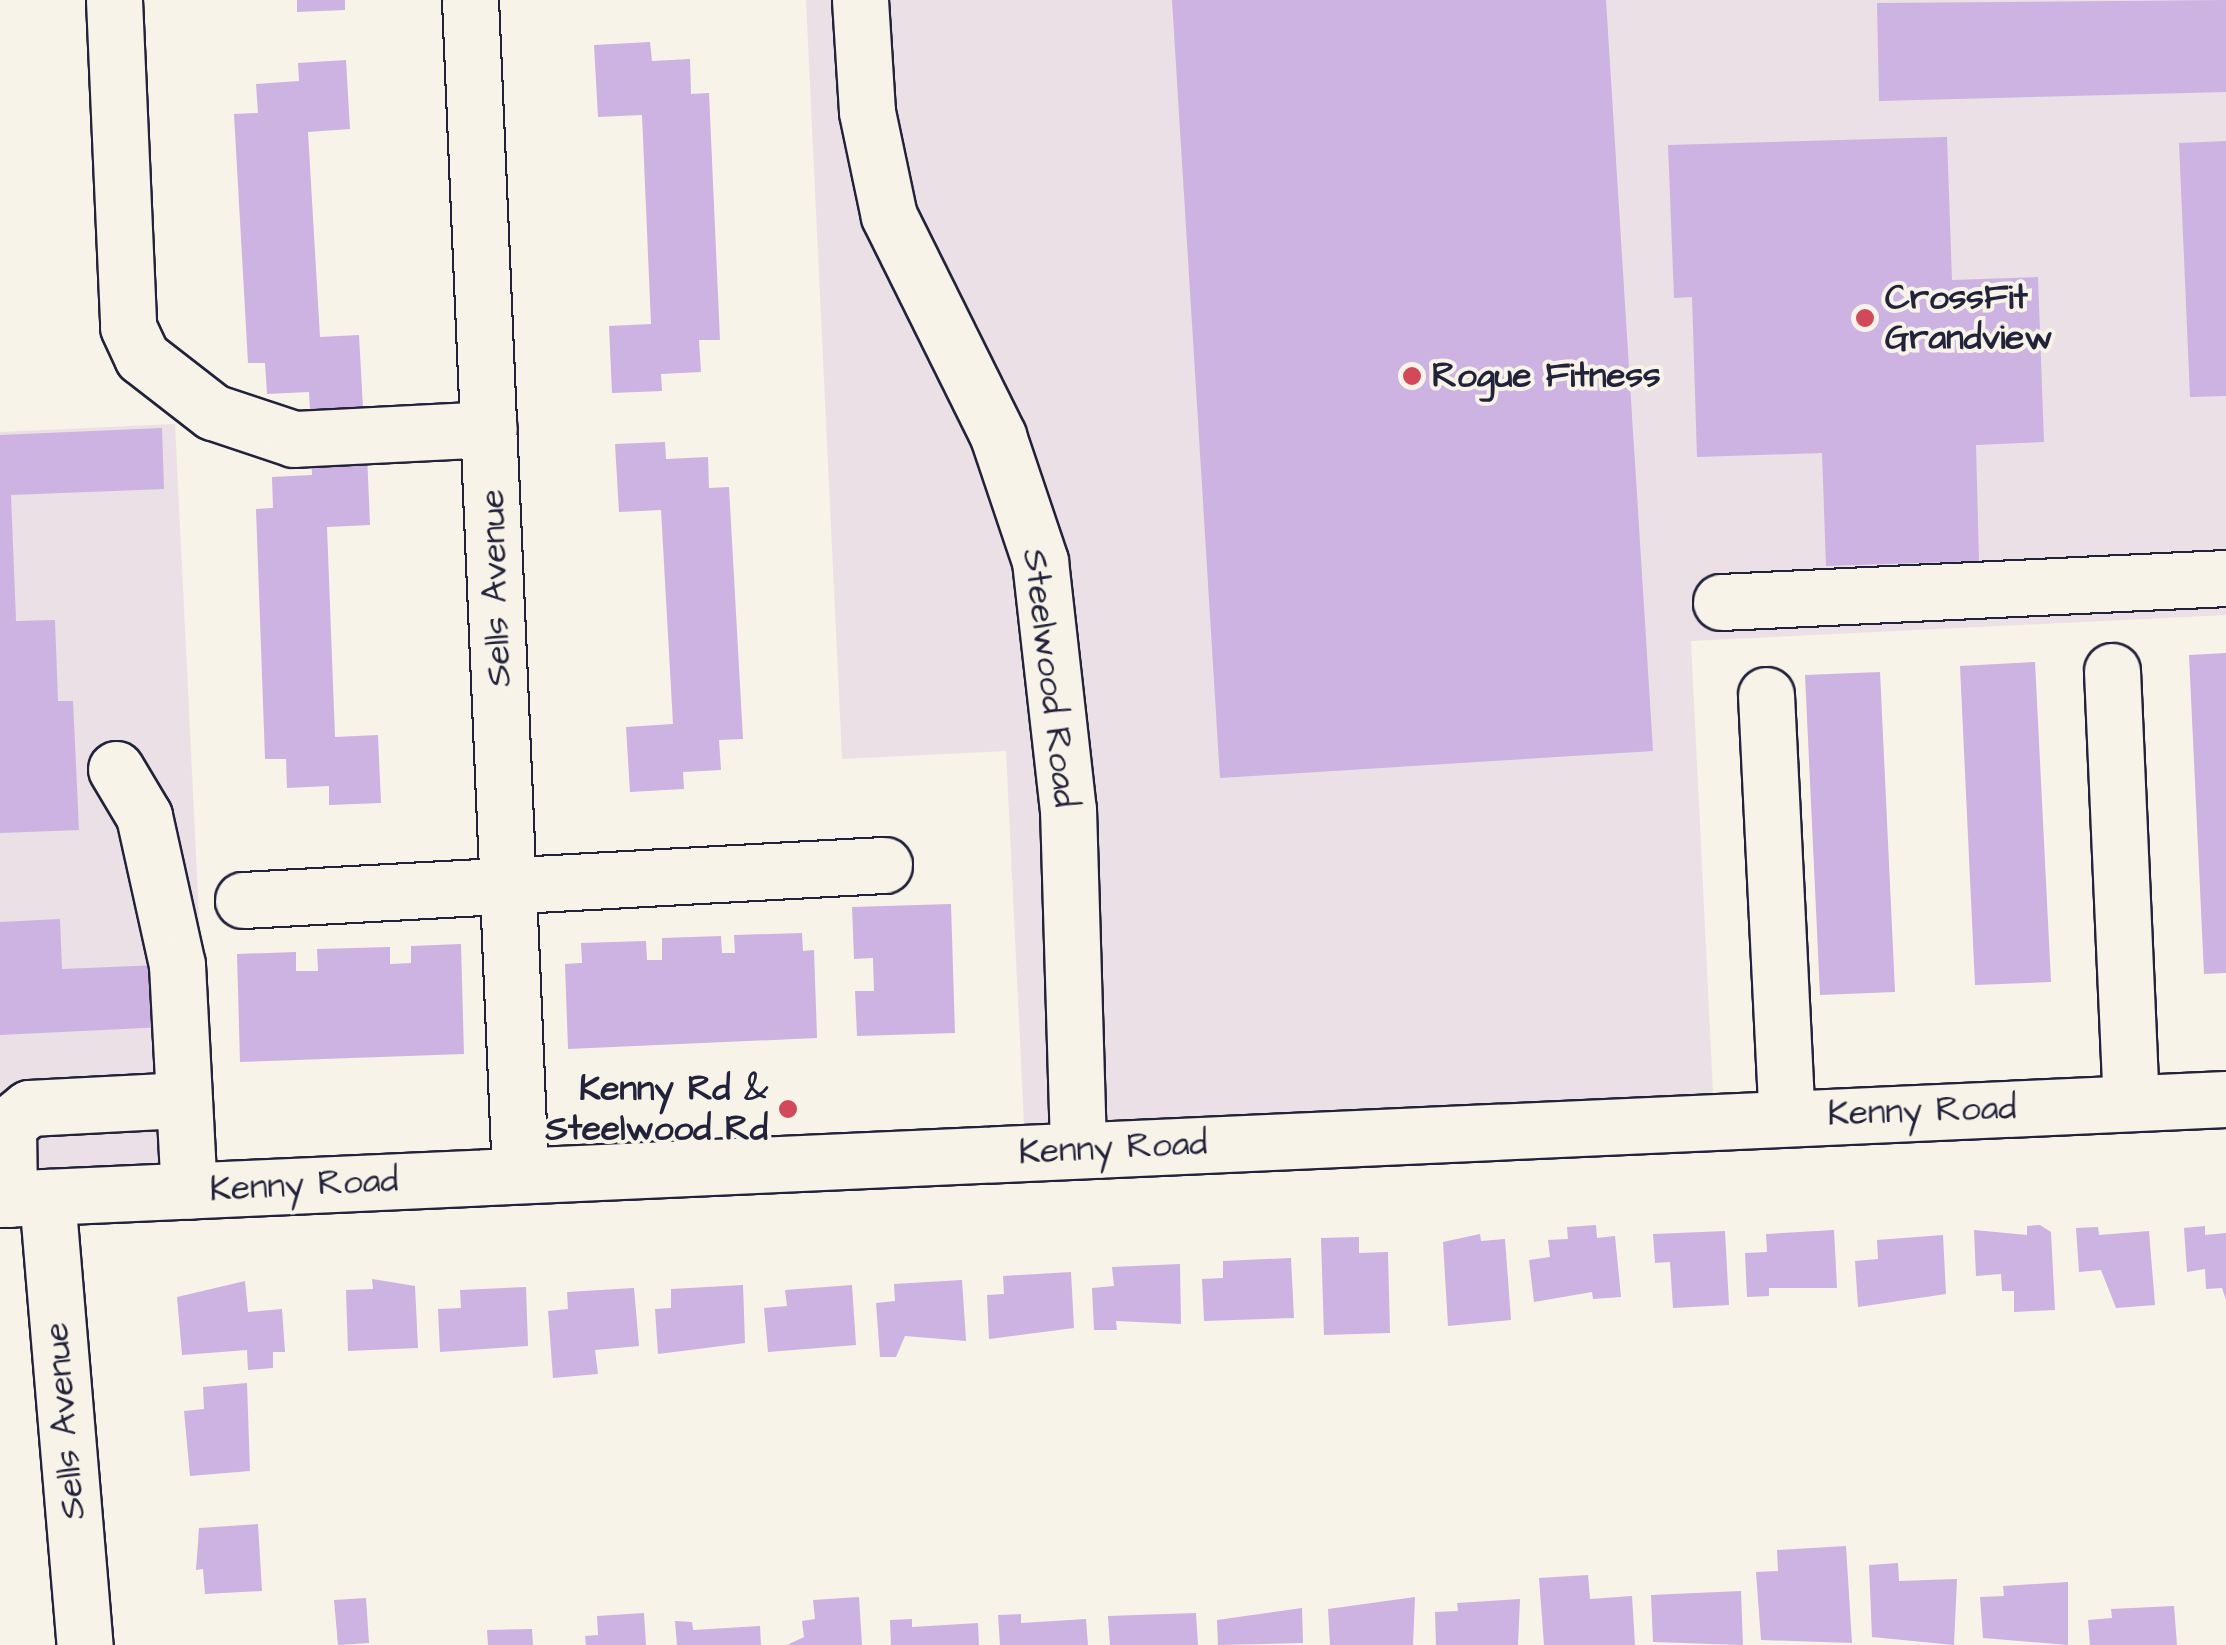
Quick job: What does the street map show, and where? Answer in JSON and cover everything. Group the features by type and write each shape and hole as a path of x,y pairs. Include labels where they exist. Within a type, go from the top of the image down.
{"street":[{"path":"114,0 128,327 142,357 213,412 294,440 489,429"},
{"name":"Sells Avenue","path":"470,0 520,1175"},
{"name":"Steelwood Road","path":"860,0 866,112 889,216 998,436 1040,561 1068,808 1078,1150"},
{"path":"1720,602 2226,578"},
{"path":"2112,671 2131,1102"},
{"path":"1766,695 1787,1117"},
{"path":"116,769 144,816 164,899 189,1191"},
{"path":"242,900 884,864"},
{"name":"Kenny Road","path":"19,1198 2226,1099"},
{"name":"Sells Avenue","path":"85,1645 8,1125 29,1108 184,1100"}],"shaded area":[{"path":"806,0 2226,0 2226,615 1691,641 1714,1113 1025,1145 1006,751 842,759"},
{"path":"175,424 212,1184 0,1194 0,432"}],"building":[{"path":"297,0 345,0 345,10 297,12"},
{"name":"Rogue Fitness","path":"1172,0 1606,0 1653,751 1220,778"},
{"path":"2226,0 2226,92 1879,101 1877,3"},
{"path":"650,42 652,61 690,59 691,94 709,93 720,340 699,340 701,372 661,374 662,391 612,393 609,326 651,324 642,115 598,117 594,45"},
{"path":"346,60 350,129 308,132 320,337 359,335 363,408 310,411 309,392 267,394 265,363 248,363 234,114 258,113 256,84 299,81 298,63"},
{"path":"1947,137 1952,280 2038,277 2044,442 1976,445 1979,561 1826,566 1822,453 1697,457 1692,297 1674,298 1668,145"},
{"path":"2226,141 2226,396 2190,397 2179,143"},
{"path":"162,428 164,489 11,495 16,621 55,620 58,701 73,701 79,830 0,833 0,435"},
{"path":"665,442 666,459 708,457 709,488 729,487 743,739 719,740 721,770 683,772 684,789 630,792 626,727 673,724 661,510 619,512 615,444"},
{"path":"367,453 370,525 327,527 335,737 378,735 381,803 329,805 329,786 287,788 286,759 265,759 256,509 273,508 272,477 312,475 311,455"},
{"path":"2226,653 2226,973 2204,974 2189,655"},
{"path":"2035,662 2051,982 1975,985 1960,666"},
{"path":"1880,672 1895,992 1820,995 1805,675"},
{"path":"951,904 955,1033 857,1036 855,991 874,991 873,958 854,959 852,907"},
{"path":"60,919 62,969 160,965 164,1027 0,1035 0,922"},
{"path":"802,933 803,951 814,950 817,1038 568,1049 565,964 582,963 581,943 646,941 647,960 662,960 662,938 721,936 722,953 735,953 734,935"},
{"path":"461,944 464,1054 240,1062 237,954 296,952 296,971 318,971 317,949 390,947 390,964 411,963 411,946"},
{"path":"1596,1225 1597,1238 1615,1236 1621,1297 1593,1299 1592,1292 1534,1302 1529,1260 1550,1257 1548,1240 1568,1239 1567,1227"},
{"path":"2040,1225 2051,1232 2055,1310 2014,1312 2014,1291 2002,1291 2001,1274 1976,1276 1974,1230 2027,1235 2027,1226"},
{"path":"2205,1226 2205,1235 2226,1233 2226,1300 2222,1288 2206,1289 2205,1269 2187,1272 2184,1228"},
{"path":"2098,1227 2099,1235 2149,1231 2155,1305 2116,1308 2101,1270 2079,1272 2076,1228"},
{"path":"1834,1230 1837,1288 1769,1288 1769,1296 1747,1297 1745,1253 1767,1252 1766,1234"},
{"path":"1725,1231 1729,1305 1673,1308 1670,1262 1655,1263 1653,1234"},
{"path":"1480,1234 1481,1241 1505,1239 1511,1320 1448,1326 1443,1242"},
{"path":"1943,1235 1946,1294 1858,1307 1855,1261 1878,1259 1877,1240"},
{"path":"1359,1237 1359,1253 1388,1252 1390,1333 1324,1335 1321,1238"},
{"path":"1291,1258 1294,1318 1204,1321 1202,1279 1223,1278 1223,1261"},
{"path":"1180,1264 1181,1324 1116,1321 1117,1330 1094,1330 1092,1288 1114,1286 1112,1267"},
{"path":"1071,1272 1074,1328 989,1339 987,1295 1004,1294 1003,1276"},
{"path":"372,1279 415,1286 418,1348 348,1351 346,1290 373,1289"},
{"path":"962,1280 966,1341 905,1336 896,1357 880,1357 876,1303 895,1301 894,1284"},
{"path":"245,1281 248,1312 282,1309 285,1352 273,1352 273,1368 248,1370 247,1350 182,1355 177,1297"},
{"path":"743,1285 745,1343 658,1354 655,1309 671,1308 671,1289"},
{"path":"852,1285 856,1345 768,1352 764,1308 787,1306 785,1290"},
{"path":"526,1287 528,1346 440,1352 438,1309 461,1308 460,1290"},
{"path":"634,1288 639,1346 595,1350 598,1374 553,1378 548,1311 568,1309 567,1292"},
{"path":"247,1383 250,1471 190,1476 184,1411 204,1409 203,1387"},
{"path":"258,1524 262,1591 205,1594 203,1569 196,1570 199,1528"},
{"path":"1846,1546 1852,1643 1761,1640 1756,1572 1778,1571 1777,1550"},
{"path":"1898,1563 1899,1581 1957,1579 1954,1645 1872,1637 1869,1565"},
{"path":"1588,1575 1590,1599 1632,1596 1635,1645 1544,1645 1539,1578"},
{"path":"2068,1582 2068,1645 1983,1638 1980,1597 2004,1596 2003,1586"},
{"path":"1741,1591 1743,1645 1653,1642 1651,1595"},
{"path":"859,1597 862,1645 787,1645 804,1637 802,1621 815,1619 813,1600"},
{"path":"1415,1597 1413,1645 1330,1645 1328,1609"},
{"path":"366,1598 369,1643 338,1645 334,1600"},
{"path":"1520,1599 1518,1645 1436,1645 1435,1612 1458,1611 1457,1603"},
{"path":"2174,1606 2177,1645 2090,1645 2088,1620 2112,1618 2111,1609"},
{"path":"1302,1608 1303,1643 1218,1645 1217,1620"},
{"path":"644,1613 646,1645 586,1645 585,1636 598,1635 597,1616"},
{"path":"1196,1613 1198,1645 1110,1645 1108,1616"},
{"path":"1021,1614 1021,1623 1086,1619 1088,1645 1000,1645 998,1615"},
{"path":"912,1619 912,1627 978,1623 979,1645 891,1645 890,1620"},
{"path":"675,1621 692,1622 693,1630 760,1626 761,1645 677,1645"},
{"path":"532,1629 533,1645 488,1645 487,1630"}],"place":[{"name":"CrossFit Grandview","path":"1865,318"},
{"name":"Rogue Fitness","path":"1412,376"},
{"name":"Kenny Rd & Steelwood Rd","path":"788,1109"}]}
